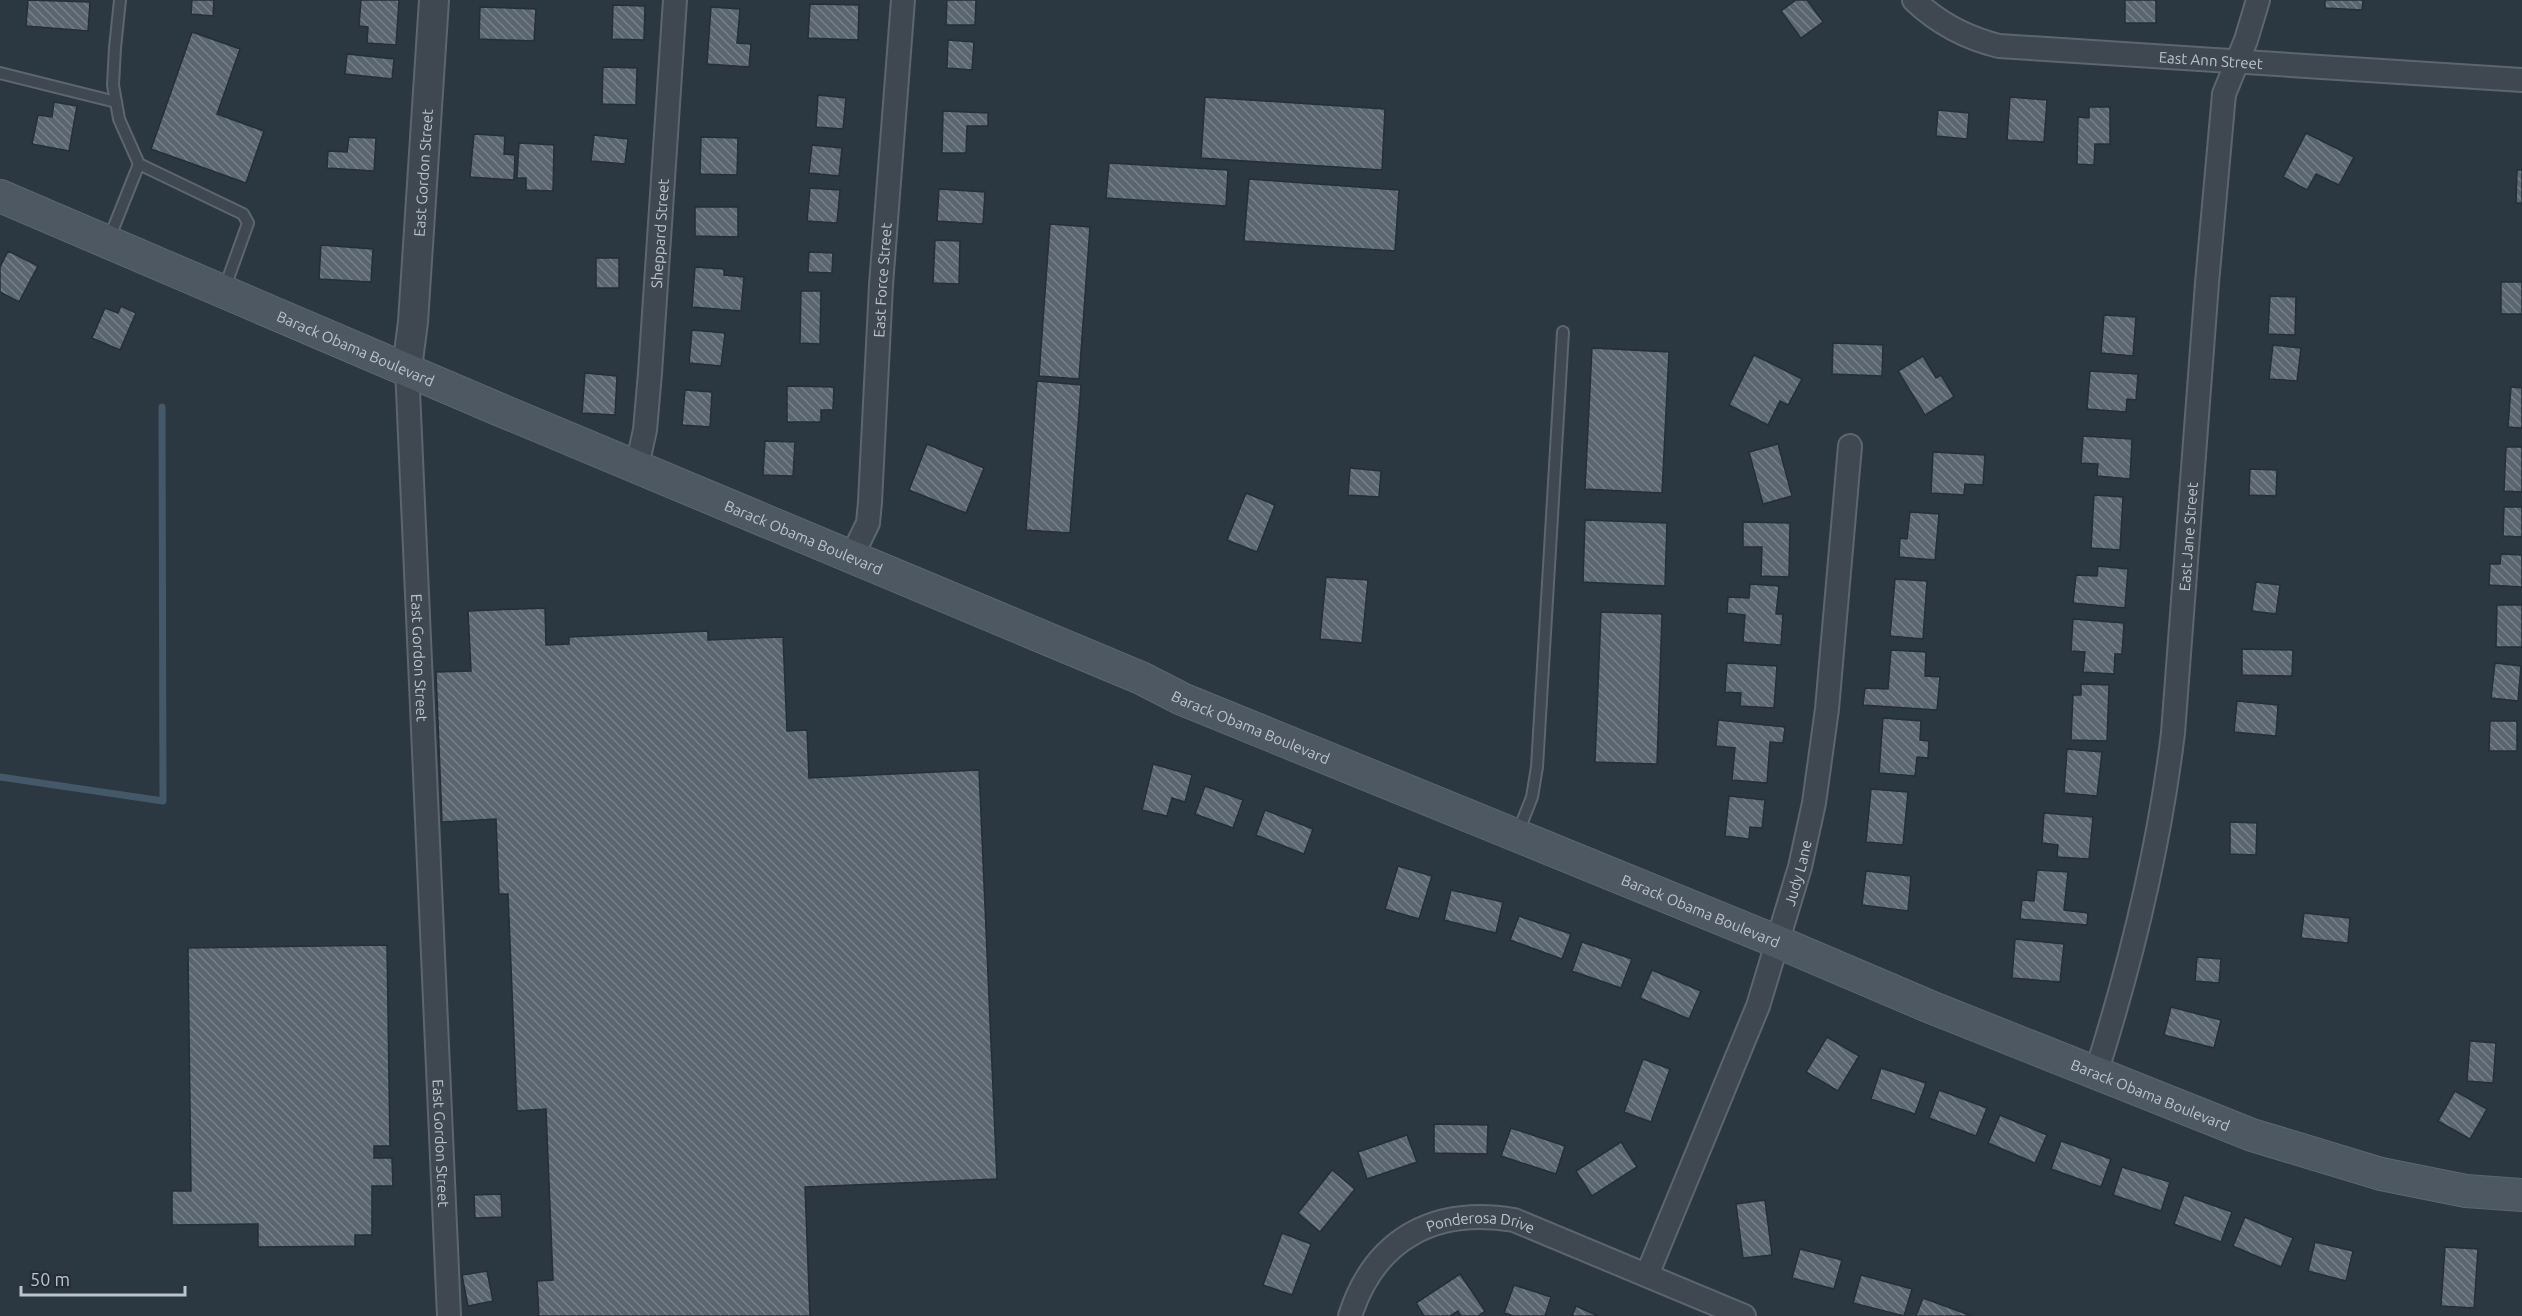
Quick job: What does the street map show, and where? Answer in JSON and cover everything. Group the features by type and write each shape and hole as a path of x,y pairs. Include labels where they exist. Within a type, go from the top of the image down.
{"main road":[{"name":"Barack Obama Boulevard","path":"0,196 1141,678 1182,699 1778,942 1928,1006 2252,1135 2381,1174 2466,1191 2522,1195"}],"street":[{"name":"East Gordon Street","path":"435,0 413,322 407,368 449,1316"},
{"name":"Sheppard Street","path":"637,466 645,430 650,373 675,0"},
{"name":"East Force Street","path":"852,556 868,524 881,285 903,0"},
{"name":"East Ann Street","path":"1914,0 1940,22 1978,41 1999,46 2522,80"},
{"name":"East Jane Street","path":"2096,1073 2115,1014 2151,864 2166,786 2173,733 2218,146 2224,111 2224,94 2246,40 2258,0"},
{"name":"Judy Lane","path":"1647,1275 1758,1006 1800,867 1814,803 1827,709 1850,446"},
{"name":"Ponderosa Drive","path":"1350,1316 1357,1296 1372,1268 1389,1248 1427,1227 1452,1218 1484,1216 1514,1220 1744,1316"}],"lane":[{"path":"120,0 113,85 119,119 139,164 243,214 248,223 224,290"},
{"path":"0,73 116,102"},
{"path":"108,241 139,164"},
{"path":"1517,836 1532,797 1537,766 1563,332"}],"building":[{"path":"28,0 90,2 88,31 26,26"},
{"path":"192,0 214,0 213,16 191,14"},
{"path":"361,0 399,0 396,45 367,43 368,27 359,26"},
{"path":"947,0 976,0 975,25 946,25"},
{"path":"1796,0 1807,0 1823,22 1801,38 1781,11"},
{"path":"2125,0 2156,0 2156,23 2125,23"},
{"path":"2325,0 2363,0 2362,10 2325,8"},
{"path":"810,4 859,5 858,40 808,38"},
{"path":"613,5 645,6 644,40 612,39"},
{"path":"480,7 536,9 534,41 479,39"},
{"path":"711,7 740,9 737,43 751,44 749,67 707,64"},
{"path":"192,32 240,49 217,114 264,131 246,183 151,149"},
{"path":"948,40 974,42 972,70 947,68"},
{"path":"347,54 394,59 392,79 345,74"},
{"path":"603,67 637,68 636,105 602,104"},
{"path":"818,95 846,98 843,129 816,127"},
{"path":"1205,97 1385,109 1382,170 1201,158"},
{"path":"2010,97 2047,100 2044,142 2007,140"},
{"path":"54,102 77,106 69,151 32,144 38,115 52,117"},
{"path":"2089,107 2110,107 2110,144 2095,144 2094,165 2077,164 2078,117 2089,118"},
{"path":"1938,110 1969,113 1967,139 1936,136"},
{"path":"943,111 988,113 988,126 967,126 966,153 942,153"},
{"path":"2306,133 2354,157 2339,185 2316,174 2307,190 2283,177"},
{"path":"474,134 505,136 504,154 515,155 514,180 470,177"},
{"path":"594,135 628,139 625,164 591,161"},
{"path":"349,137 376,138 374,171 327,168 328,151 347,152"},
{"path":"701,137 738,138 737,175 700,174"},
{"path":"519,143 554,145 553,191 526,190 526,178 517,178"},
{"path":"812,145 842,148 839,176 809,173"},
{"path":"1109,163 1228,170 1226,206 1106,198"},
{"path":"2517,170 2522,170 2522,203 2516,203"},
{"path":"1249,179 1399,190 1395,251 1244,241"},
{"path":"810,188 840,190 837,223 807,221"},
{"path":"939,189 985,192 983,224 937,221"},
{"path":"695,207 738,207 738,237 695,236"},
{"path":"1050,224 1090,227 1079,379 1039,376"},
{"path":"935,240 960,241 959,284 933,283"},
{"path":"321,245 373,249 371,282 319,279"},
{"path":"8,251 38,266 19,302 0,292 0,267"},
{"path":"809,252 833,253 832,273 808,272"},
{"path":"596,258 619,258 619,288 596,288"},
{"path":"695,267 724,269 724,275 744,277 741,311 692,307"},
{"path":"2501,282 2522,282 2522,314 2501,314"},
{"path":"801,291 821,291 820,344 800,343"},
{"path":"2270,296 2296,297 2295,335 2268,334"},
{"path":"121,306 136,313 120,350 92,338 105,308 118,313"},
{"path":"2104,315 2136,317 2133,356 2101,353"},
{"path":"692,330 725,333 721,366 689,363"},
{"path":"1833,343 1883,345 1882,376 1832,374"},
{"path":"2273,345 2301,348 2297,381 2269,379"},
{"path":"1592,348 1669,352 1662,493 1585,489"},
{"path":"1754,355 1802,379 1788,405 1780,401 1768,425 1729,405"},
{"path":"1923,356 1936,378 1941,375 1954,397 1925,415 1898,371"},
{"path":"2090,371 2138,374 2136,400 2127,399 2126,412 2087,409"},
{"path":"585,373 617,376 615,415 582,413"},
{"path":"1037,381 1081,385 1070,533 1026,530"},
{"path":"787,386 834,387 833,410 821,410 821,422 787,422"},
{"path":"2511,387 2522,388 2522,428 2508,427"},
{"path":"685,390 712,392 710,427 682,425"},
{"path":"2083,436 2132,439 2130,479 2097,476 2098,464 2081,463"},
{"path":"765,441 795,442 793,476 763,475"},
{"path":"927,444 984,468 966,513 909,490"},
{"path":"1778,444 1792,496 1763,504 1749,452"},
{"path":"2506,447 2522,447 2522,492 2504,491"},
{"path":"1933,452 1985,455 1983,485 1965,484 1964,495 1931,493"},
{"path":"1350,468 1381,471 1379,497 1348,495"},
{"path":"2250,469 2277,470 2276,496 2249,495"},
{"path":"1246,493 1275,505 1257,552 1227,540"},
{"path":"2094,495 2123,497 2120,550 2091,548"},
{"path":"2504,507 2522,507 2522,537 2503,536"},
{"path":"1910,512 1939,514 1935,560 1899,557 1900,538 1907,539"},
{"path":"1585,520 1667,523 1665,586 1583,582"},
{"path":"1743,522 1790,523 1789,577 1761,576 1762,547 1743,547"},
{"path":"2501,554 2522,555 2522,587 2489,585 2490,564 2500,564"},
{"path":"2098,566 2128,569 2125,608 2073,603 2076,575 2097,576"},
{"path":"1326,577 1368,580 1362,643 1320,639"},
{"path":"1895,579 1927,581 1923,639 1890,636"},
{"path":"2256,582 2280,585 2276,614 2252,611"},
{"path":"1750,584 1779,586 1776,614 1783,614 1781,645 1743,642 1745,615 1727,613 1728,597 1749,598"},
{"path":"2497,605 2522,605 2522,647 2496,647"},
{"path":"545,608 546,645 569,644 569,637 708,631 708,640 783,637 787,731 807,730 809,778 979,770 997,1179 805,1187 810,1316 539,1316 537,1281 553,1280 546,1109 517,1111 508,894 499,894 496,819 442,822 436,672 471,671 468,611"},
{"path":"1601,612 1662,614 1657,764 1595,762"},
{"path":"2073,619 2124,623 2122,654 2115,654 2114,674 2083,672 2085,652 2071,651"},
{"path":"2242,649 2293,650 2292,676 2242,675"},
{"path":"1891,650 1926,652 1925,676 1940,677 1937,710 1863,705 1865,688 1888,689"},
{"path":"1727,663 1777,666 1774,708 1740,706 1741,693 1725,692"},
{"path":"2495,663 2521,666 2518,701 2491,698"},
{"path":"2081,684 2109,685 2107,741 2071,740 2073,695 2081,695"},
{"path":"2237,701 2278,705 2276,736 2234,732"},
{"path":"1883,718 1921,721 1920,740 1929,741 1928,758 1917,757 1915,776 1879,773"},
{"path":"1718,720 1785,727 1783,743 1770,742 1767,783 1732,780 1735,748 1716,746"},
{"path":"2490,721 2517,721 2517,751 2489,751"},
{"path":"2067,749 2102,752 2097,796 2064,793"},
{"path":"1153,764 1192,775 1185,802 1172,798 1167,816 1142,810"},
{"path":"1205,786 1243,800 1233,828 1195,814"},
{"path":"1871,789 1908,792 1903,845 1866,842"},
{"path":"1729,796 1765,800 1762,828 1750,827 1749,839 1725,836"},
{"path":"1265,810 1313,829 1304,854 1256,835"},
{"path":"2044,813 2093,817 2089,859 2057,857 2058,845 2042,843"},
{"path":"2230,822 2257,823 2256,855 2230,854"},
{"path":"1398,866 1432,876 1419,919 1385,909"},
{"path":"2037,870 2068,872 2064,910 2088,913 2087,925 2020,919 2022,900 2034,901"},
{"path":"1866,871 1911,876 1908,911 1862,905"},
{"path":"1451,890 1503,902 1496,933 1444,920"},
{"path":"2304,913 2350,918 2348,943 2301,938"},
{"path":"1519,916 1571,934 1562,959 1510,940"},
{"path":"2015,939 2064,944 2060,982 2012,978"},
{"path":"1582,942 1632,959 1621,988 1572,971"},
{"path":"387,945 390,1146 374,1146 374,1158 392,1158 393,1186 372,1186 372,1235 355,1235 355,1246 258,1247 258,1224 172,1225 172,1191 191,1191 188,948"},
{"path":"2197,957 2221,959 2219,983 2195,981"},
{"path":"1652,970 1701,991 1689,1019 1640,998"},
{"path":"2171,1007 2221,1020 2214,1048 2164,1035"},
{"path":"1827,1037 1859,1056 1838,1091 1806,1072"},
{"path":"2470,1041 2496,1043 2493,1083 2467,1081"},
{"path":"1643,1059 1670,1069 1651,1122 1624,1112"},
{"path":"1881,1068 1926,1083 1915,1114 1871,1099"},
{"path":"1939,1090 1987,1108 1976,1136 1929,1118"},
{"path":"2455,1091 2487,1109 2470,1139 2438,1121"},
{"path":"2000,1115 2047,1135 2035,1163 1988,1143"},
{"path":"1434,1124 1488,1125 1487,1154 1434,1153"},
{"path":"1511,1128 1565,1146 1556,1174 1501,1156"},
{"path":"1407,1135 1417,1162 1367,1179 1358,1152"},
{"path":"2061,1141 2111,1159 2101,1187 2051,1169"},
{"path":"1621,1142 1637,1167 1592,1196 1576,1171"},
{"path":"2122,1167 2170,1182 2161,1211 2113,1195"},
{"path":"1332,1170 1355,1189 1320,1232 1298,1213"},
{"path":"501,1194 502,1217 475,1218 474,1195"},
{"path":"2184,1195 2232,1212 2221,1242 2174,1224"},
{"path":"1765,1200 1772,1255 1743,1258 1736,1204"},
{"path":"2245,1217 2293,1238 2281,1267 2233,1246"},
{"path":"1282,1233 1311,1244 1292,1295 1263,1285"},
{"path":"2315,1242 2353,1251 2346,1281 2308,1271"},
{"path":"2445,1247 2478,1249 2474,1308 2441,1306"},
{"path":"1800,1249 1842,1260 1834,1289 1792,1278"},
{"path":"487,1271 493,1301 468,1306 462,1275"},
{"path":"1460,1274 1485,1311 1478,1316 1461,1316 1458,1311 1450,1316 1424,1316 1416,1303"},
{"path":"1861,1275 1912,1289 1904,1316 1853,1303"},
{"path":"1514,1285 1551,1297 1545,1316 1514,1316 1504,1313"},
{"path":"1923,1298 1972,1316 1916,1316"},
{"path":"1576,1306 1598,1316 1572,1316"}],"waterway":[{"path":"0,777 163,801 162,407"}]}
